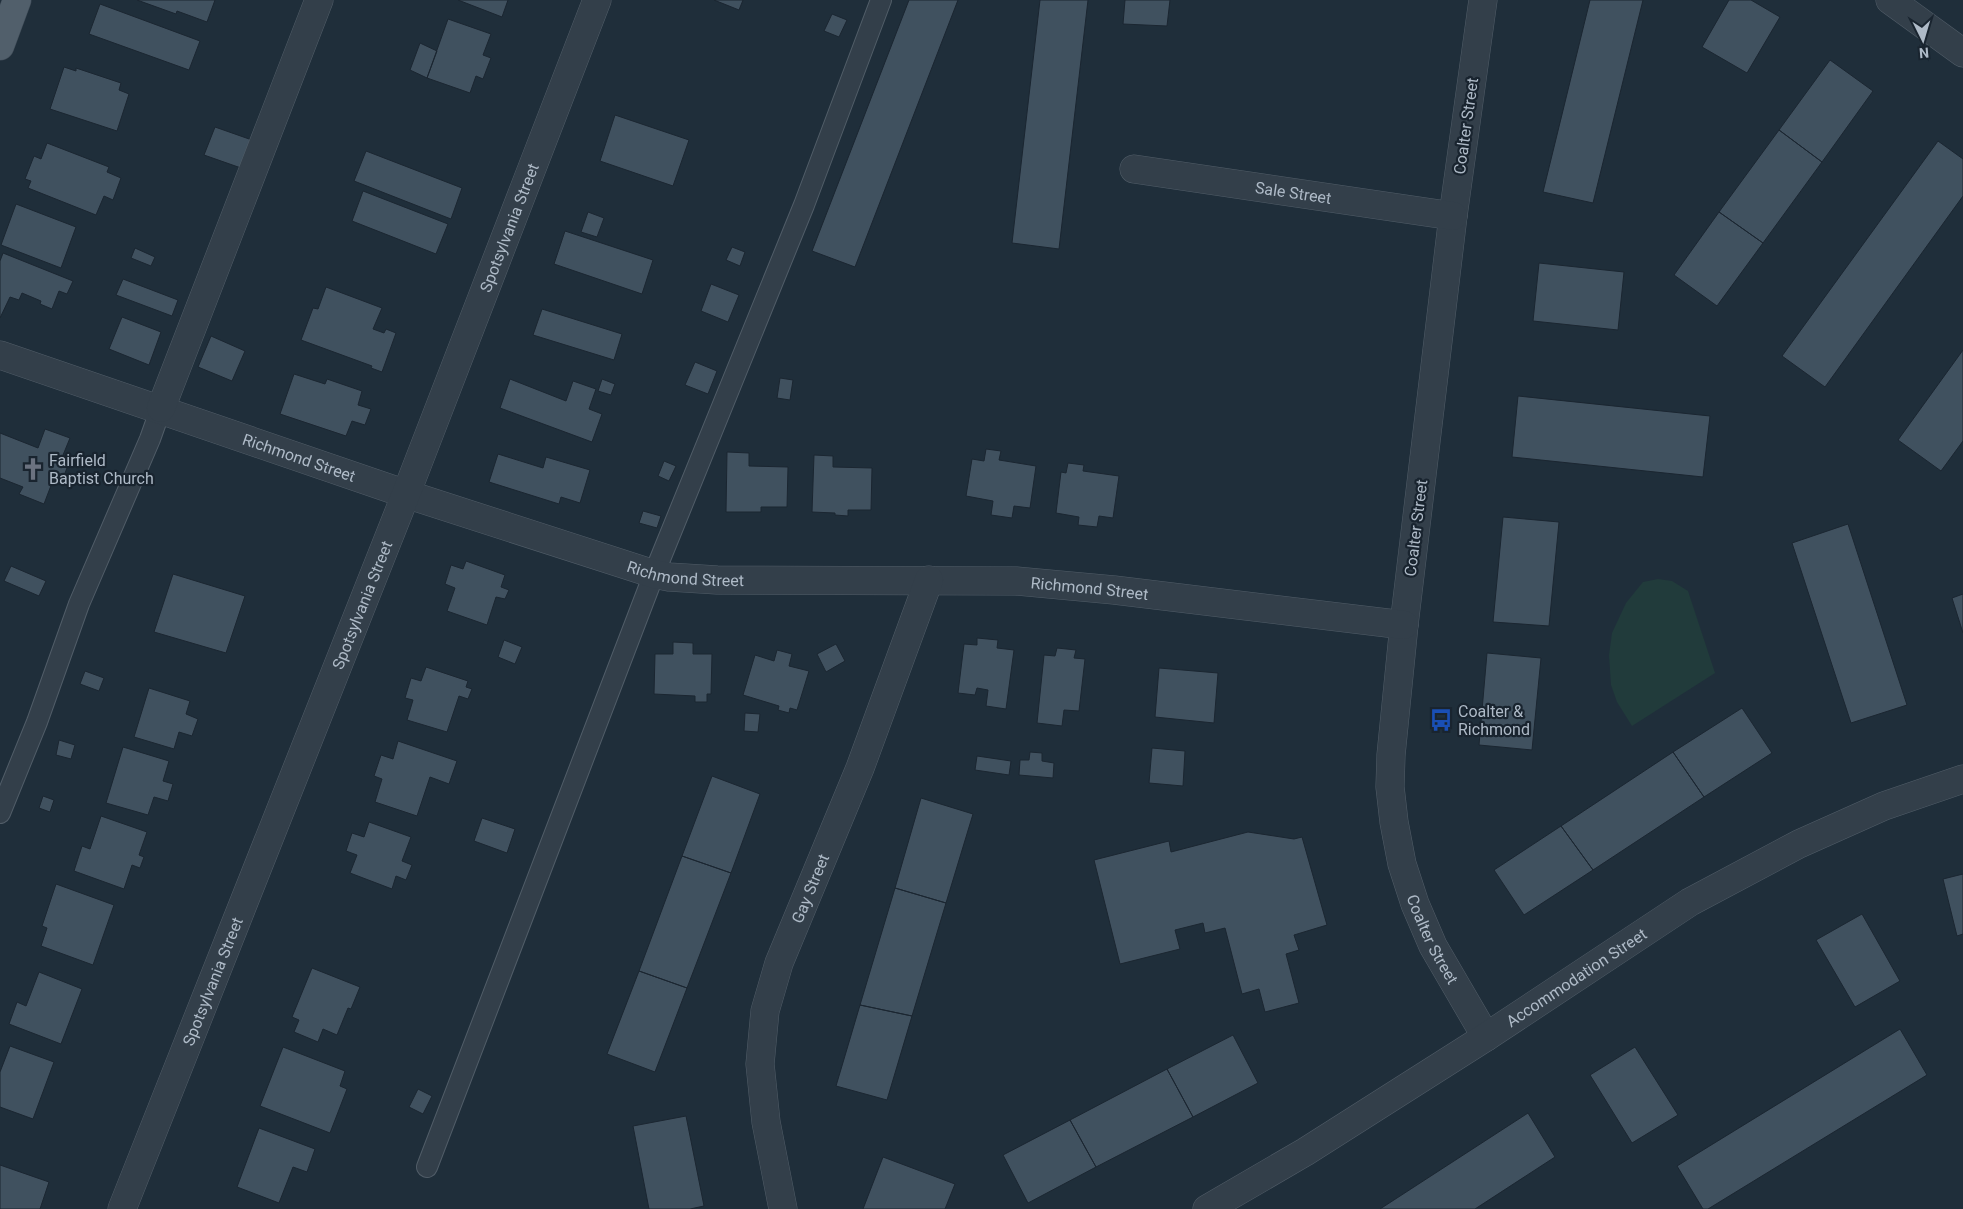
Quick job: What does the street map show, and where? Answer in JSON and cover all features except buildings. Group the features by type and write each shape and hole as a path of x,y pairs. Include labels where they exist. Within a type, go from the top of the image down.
{"main road":[{"path":"0,46 18,0"}],"street":[{"path":"161,408 319,0"},
{"name":"Spotsylvania Street","path":"122,1209 406,494 597,0"},
{"name":"Coalter Street","path":"1482,0 1404,625 1391,755 1390,787 1402,864 1415,904 1433,946 1486,1037"},
{"path":"1890,0 1963,53"},
{"name":"Sale Street","path":"1134,169 1454,216"},
{"name":"Richmond Street","path":"0,354 406,494 617,564 669,577 718,580 1026,582 1114,590 1404,625"},
{"name":"Gay Street","path":"783,1209 766,1122 760,1064 765,1011 779,963 860,768 929,580"},
{"name":"Accommodation Street","path":"1207,1209 1305,1152 1486,1037 1690,902 1799,844 1884,806 1963,778"}],"lane":[{"path":"427,1167 654,574 804,205 881,0"},
{"path":"0,813 38,722 78,604 150,439 161,408"}],"green space":[{"path":"1658,579 1672,581 1688,591 1715,673 1632,726 1617,702 1611,685 1609,655 1612,633 1626,603 1643,582"}],"place":[{"name":"Fairfield Baptist Church","path":"33,469"},
{"name":"Coalter & Richmond","path":"1441,720"}]}
